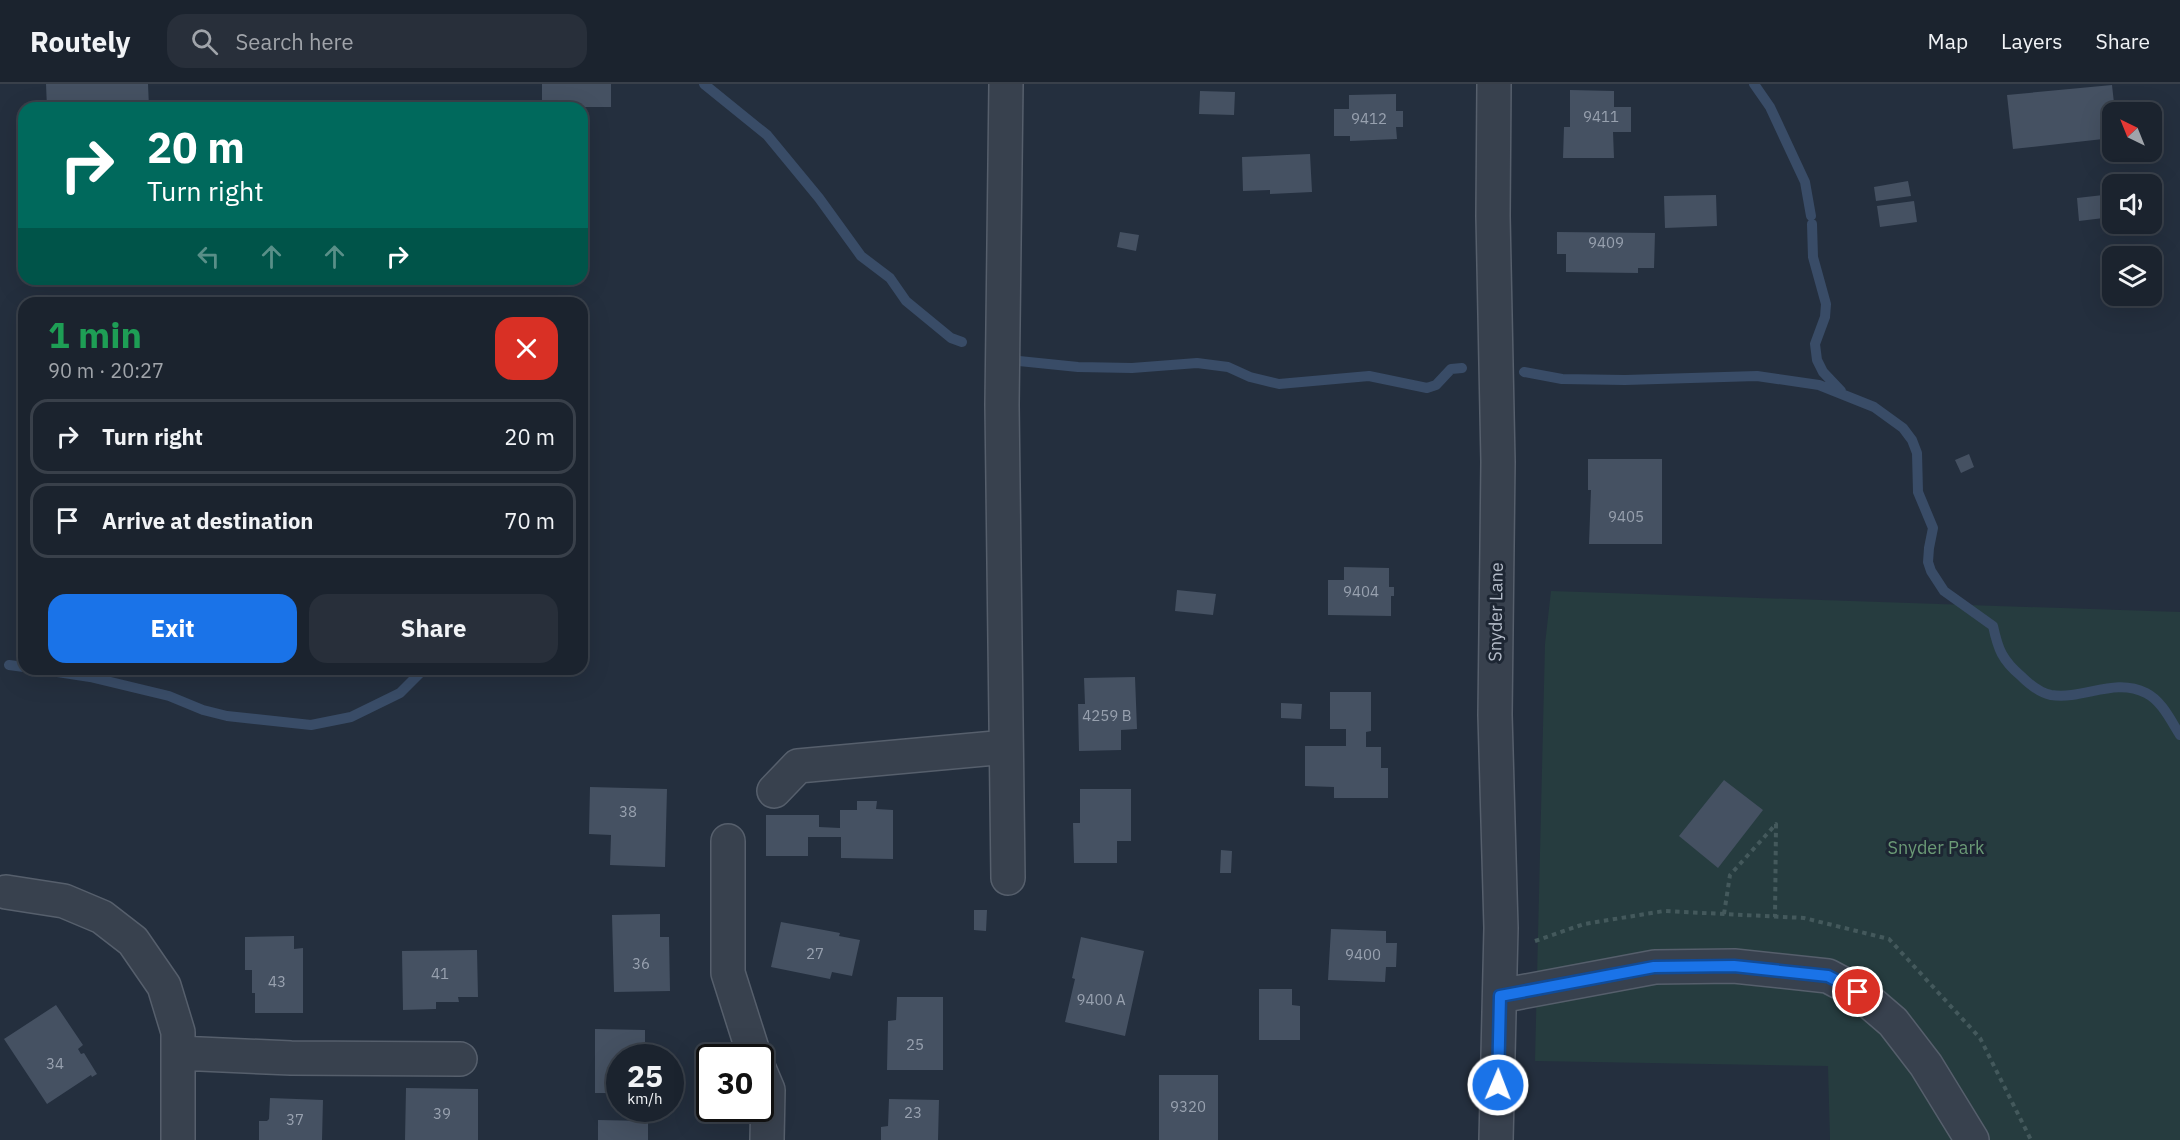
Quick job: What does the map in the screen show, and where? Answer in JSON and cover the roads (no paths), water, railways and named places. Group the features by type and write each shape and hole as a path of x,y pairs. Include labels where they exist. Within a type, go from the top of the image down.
{"street":[{"path":"1006,84 1002,405 1008,878"},
{"name":"Snyder Lane","path":"1494,84 1493,216 1498,462 1495,674 1501,928 1496,1140"},
{"path":"774,791 798,766 1006,747"},
{"path":"728,841 728,973 751,1044"},
{"path":"6,892 64,901 102,917 133,941 164,986 178,1032 178,1140"},
{"path":"1500,996 1654,967 1734,966 1828,976 1858,992 1893,1022 1926,1065 1972,1140"},
{"path":"178,1053 291,1058 460,1059"},
{"path":"767,1122 768,1140"}],"waterway":[{"path":"704,84 767,135 819,198 861,256 890,278 906,301 951,338 962,342"},
{"path":"1754,84 1770,107 1805,182 1811,216"},
{"path":"1812,224 1813,257 1826,304 1825,317 1815,344 1817,360 1823,372 1841,391"},
{"path":"1019,361 1078,367 1132,368 1197,363 1228,367 1250,377 1279,384 1369,376 1427,388 1436,385 1451,369 1462,368"},
{"path":"1524,372 1562,379 1625,380 1757,376 1819,385 1874,407 1903,428 1912,440 1917,453 1918,492 1933,528 1928,562 1931,571 1944,591 1993,626 1999,648 2009,665 2035,688 2051,695 2075,695 2122,687 2146,693 2161,706 2180,735"},
{"path":"9,665 18,666"},
{"path":"77,675 169,696 203,710 227,716 311,725 351,717 400,693 418,675"}],"park label":[{"name":"Snyder Park","path":"1936,848"}]}
